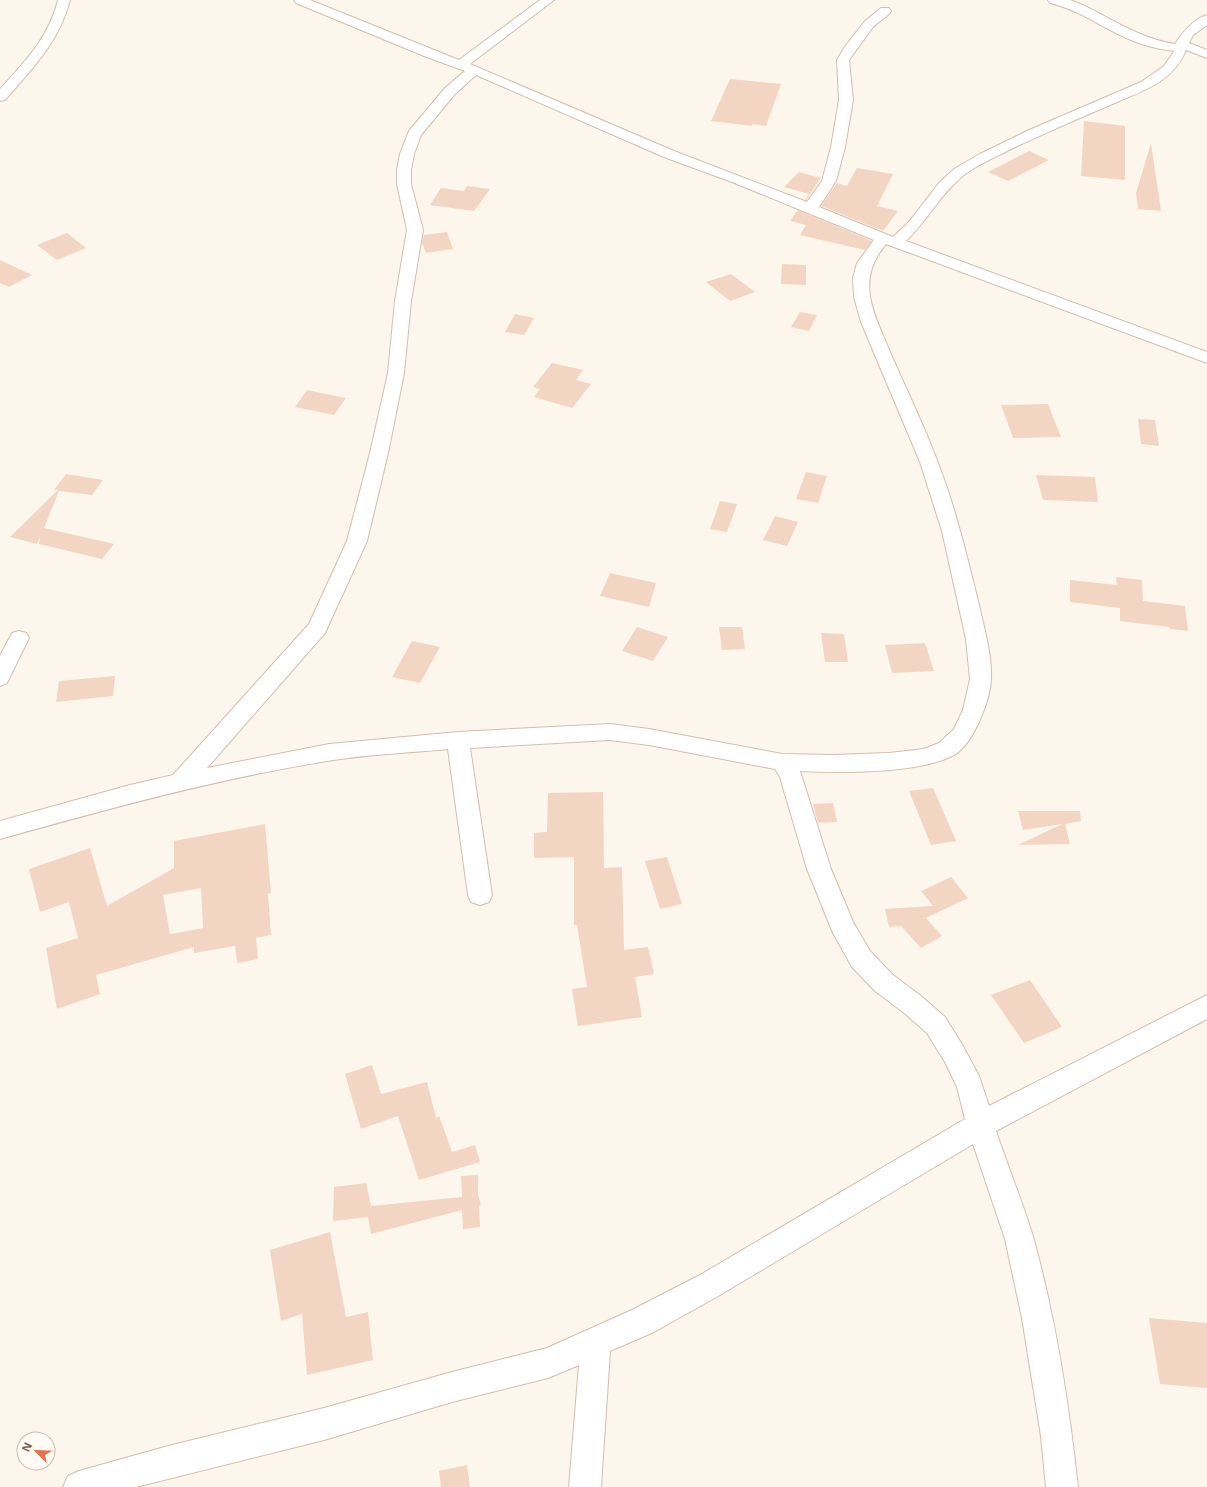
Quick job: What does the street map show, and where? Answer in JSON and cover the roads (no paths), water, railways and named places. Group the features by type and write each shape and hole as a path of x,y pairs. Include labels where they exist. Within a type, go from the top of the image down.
{"street":[{"path":"0,98 41,51 52,36 61,16 64,0"},
{"path":"300,0 348,21 467,68 669,154 737,179 890,240 1207,358"},
{"path":"181,782 318,628 357,541 379,453 396,373 403,301 414,230 404,184 404,170 407,154 414,134 467,68 548,0"},
{"path":"1054,0 1071,4 1139,39 1152,43 1181,46 1207,54"},
{"path":"810,208 829,181 838,147 846,100 843,60 848,51 869,24 885,11"},
{"path":"0,830 130,794 240,769 329,752 458,740 610,732 649,737 782,762 833,764 889,761 925,757 947,749 962,734 974,710 981,679 976,639 952,531 929,462 869,322 862,297 861,278 865,263 872,251 913,226 944,186 959,172 985,157 1032,134 1160,77 1172,65 1179,54 1186,35 1207,19"},
{"path":"0,678 4,666 19,638"},
{"path":"458,740 480,895"},
{"path":"216,744 240,769"},
{"path":"782,762 791,776 811,839 818,869 842,926 861,959 884,983 912,1004 936,1025 954,1054 970,1085 980,1125 1019,1239 1037,1318 1057,1436 1062,1487"},
{"path":"79,1487 172,1461 324,1424 452,1387 548,1363 643,1321 710,1285 980,1125 1207,1006"},
{"path":"585,1487 596,1342"}]}
